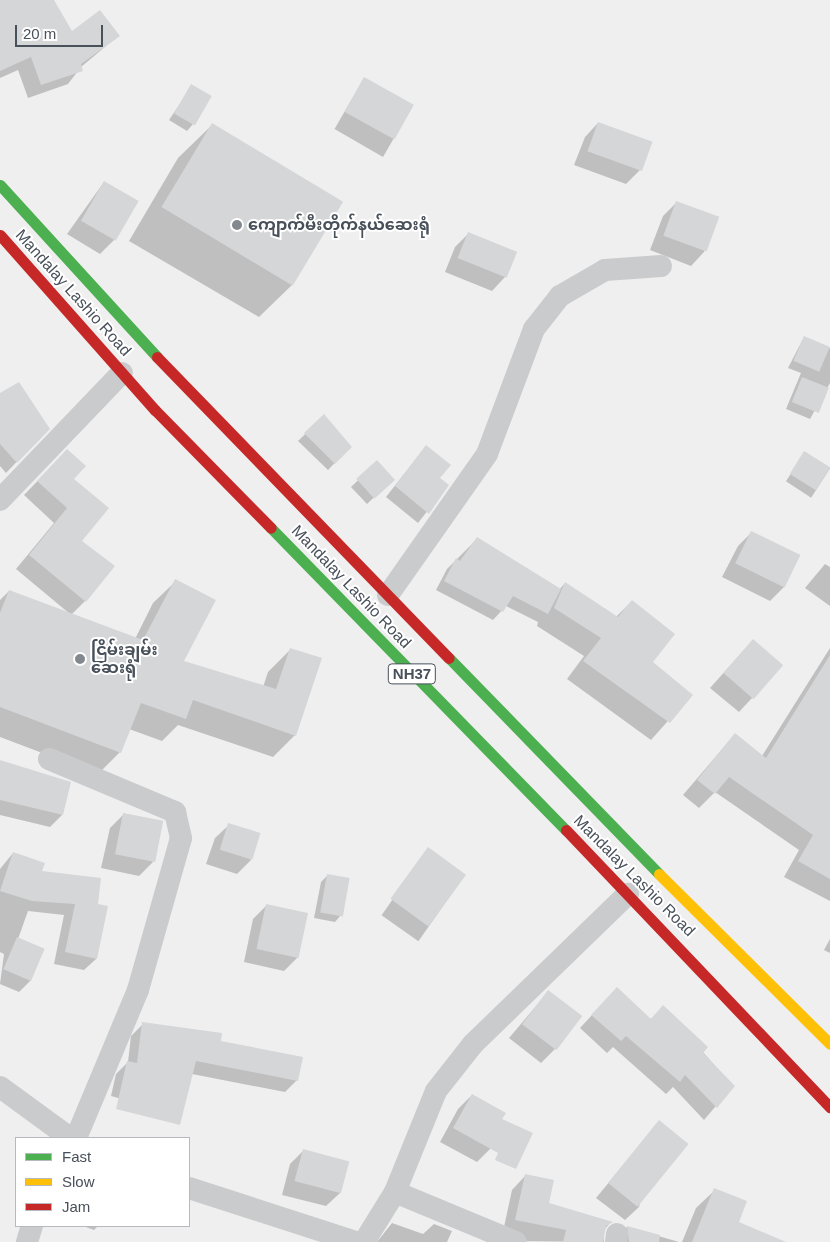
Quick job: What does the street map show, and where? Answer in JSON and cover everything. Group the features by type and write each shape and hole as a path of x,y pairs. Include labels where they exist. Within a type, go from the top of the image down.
{"highway":[{"name":"Mandalay Lashio Road","path":"0,185 181,383 388,595 827,1036"},
{"name":"Mandalay Lashio Road","path":"0,235 122,372 628,894 830,1107"}],"street":[{"path":"388,595 487,454 534,329 560,296 605,270 661,266"},
{"path":"0,500 122,372"},
{"path":"49,760 176,812 182,838 138,990 76,1137"},
{"path":"364,1242 395,1192 436,1091 473,1044 628,894"},
{"path":"0,1087 69,1137"},
{"path":"190,1188 356,1242"},
{"path":"395,1192 516,1242"},
{"path":"27,1242 32,1227"}],"building":[{"path":"0,0 54,0 72,31 100,10 120,36 81,64 83,71 41,85 31,57 0,71"},
{"path":"364,77 414,105 394,140 345,112"},
{"path":"191,84 212,96 195,125 174,113"},
{"path":"598,122 653,142 642,171 587,151"},
{"path":"212,123 343,202 293,286 162,207"},
{"path":"104,181 139,201 116,241 81,221"},
{"path":"676,201 719,217 707,252 663,236"},
{"path":"468,232 517,252 507,278 458,258"},
{"path":"804,336 830,347 819,372 793,361"},
{"path":"802,377 829,388 819,413 792,402"},
{"path":"19,382 50,429 17,463 0,444 0,393"},
{"path":"324,414 352,447 335,464 304,433"},
{"path":"426,445 451,465 440,478 449,485 429,514 395,486"},
{"path":"67,449 86,466 74,479 109,508 82,541 115,566 86,602 29,555 67,508 37,481"},
{"path":"804,451 830,467 816,490 790,474"},
{"path":"377,460 395,480 374,499 356,479"},
{"path":"751,531 800,555 785,587 735,563"},
{"path":"477,537 561,589 548,614 513,596 503,612 444,581 456,558 460,561"},
{"path":"175,579 216,600 184,661 276,689 290,648 322,658 296,736 193,700 186,719 141,703 121,753 0,707 0,613 9,590 143,640"},
{"path":"565,582 618,617 632,600 675,634 653,662 693,695 670,723 583,661 601,638 554,608"},
{"path":"753,639 783,665 754,699 723,673"},
{"path":"830,655 830,879 798,861 813,835 729,777 715,794 697,780 735,733 766,758"},
{"path":"0,760 71,782 63,815 0,800"},
{"path":"123,813 163,821 155,862 115,854"},
{"path":"228,823 261,833 252,860 220,850"},
{"path":"428,847 466,875 428,926 390,899"},
{"path":"13,852 45,863 42,871 101,878 98,904 108,906 97,959 65,952 75,904 32,901 0,891"},
{"path":"327,874 350,878 343,916 320,912"},
{"path":"266,904 308,913 298,958 256,949"},
{"path":"17,937 45,949 31,981 3,969"},
{"path":"617,987 651,1019 663,1005 708,1047 703,1053 735,1086 717,1108 685,1075 680,1082 626,1036 621,1041 591,1015"},
{"path":"548,990 582,1016 556,1050 522,1024"},
{"path":"142,1022 222,1033 221,1041 303,1057 298,1081 196,1061 180,1125 116,1109 127,1061 137,1063"},
{"path":"472,1094 506,1113 502,1119 533,1133 516,1169 495,1160 498,1153 453,1128"},
{"path":"659,1120 689,1144 638,1207 608,1183"},
{"path":"303,1149 349,1161 341,1193 294,1181"},
{"path":"525,1174 554,1180 549,1203 613,1222 606,1226 603,1242 563,1242 566,1230 515,1220"},
{"path":"714,1188 747,1201 739,1222 786,1242 692,1242"},
{"path":"627,1226 660,1235 659,1242 629,1242"}],"traffic: fast":[{"path":"0,185 157,357"},
{"path":"271,528 566,830"},
{"path":"449,658 659,874"}],"traffic: slow":[{"path":"659,874 830,1044"}],"traffic: jam":[{"path":"0,235 155,410 271,528"},
{"path":"157,357 449,658"},
{"path":"566,830 830,1107"}],"place":[{"name":"ကျောက်မီးတိုက်နယ်ဆေးရုံ","path":"237,225"},
{"name":"ငြိမ်းချမ်း ဆေးရုံ","path":"80,659"}]}
